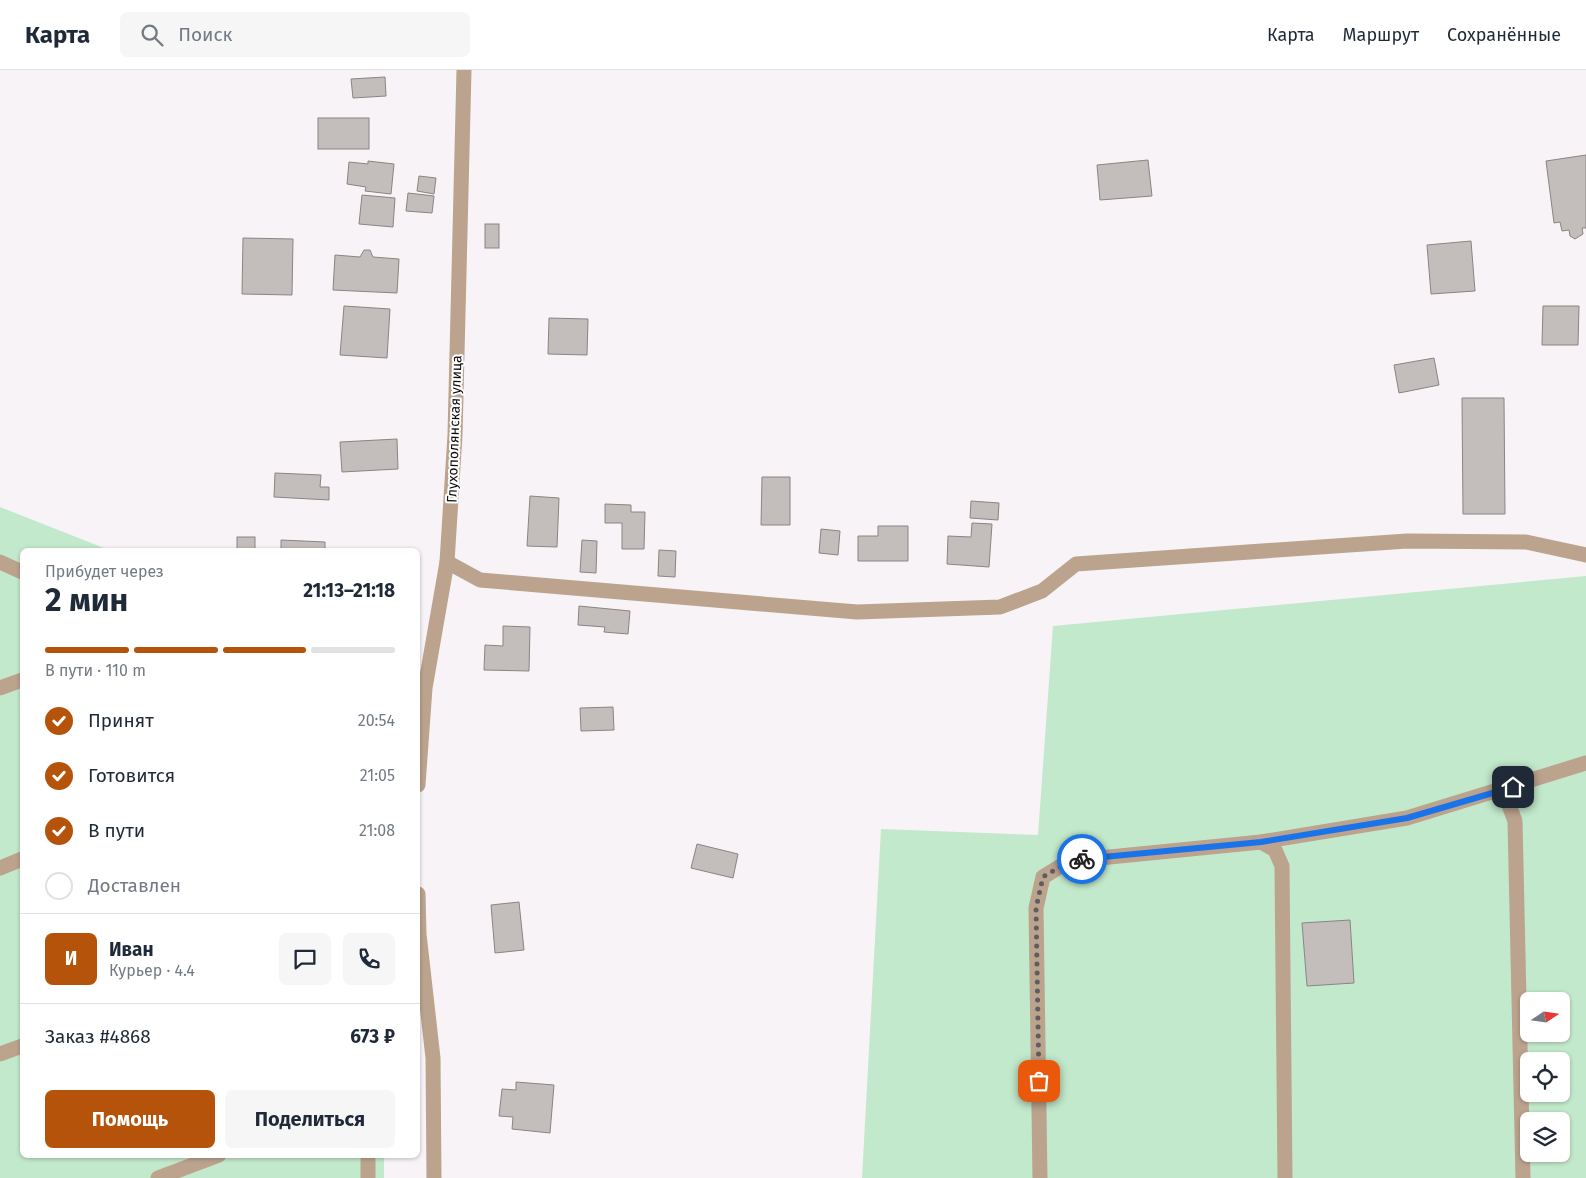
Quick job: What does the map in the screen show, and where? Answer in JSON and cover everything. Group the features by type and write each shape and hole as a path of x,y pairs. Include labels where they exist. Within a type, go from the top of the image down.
{"street":[{"name":"Глухополянская улица","path":"420,761 426,688 447,562 455,435 464,70"},
{"path":"447,562 480,580 857,612 1000,607 1042,590 1076,564 1407,541 1526,542 1586,555"},
{"path":"0,562 20,571"},
{"path":"0,688 20,681"},
{"path":"1040,1178 1036,908 1043,877 1069,861 1261,842 1407,818 1494,793 1586,763"},
{"path":"1494,793 1507,800 1515,821 1522,1178"},
{"path":"1261,842 1275,850 1282,866 1285,1178"},
{"path":"0,868 20,860"},
{"path":"420,950 434,1058 434,1178"},
{"path":"0,1054 20,1047"},
{"path":"158,1178 211,1158"},
{"path":"368,1158 368,1178"}],"green space":[{"path":"0,507 104,548 20,548 20,1158 384,1158 384,1178 0,1178"},
{"path":"1586,576 1586,1178 862,1178 881,829 1038,835 1053,626"}],"building":[{"path":"385,77 386,96 353,98 351,79"},
{"path":"318,118 369,118 369,149 318,149"},
{"path":"1586,155 1586,228 1582,228 1583,234 1575,239 1570,236 1569,230 1562,231 1560,222 1554,223 1546,161"},
{"path":"1148,160 1152,196 1100,200 1097,165"},
{"path":"368,161 394,164 391,194 365,191 366,187 347,184 349,162 368,164"},
{"path":"419,176 436,178 434,194 417,191"},
{"path":"408,193 434,196 432,213 406,211"},
{"path":"362,195 395,198 393,227 359,224"},
{"path":"485,224 499,224 499,248 485,248"},
{"path":"243,238 293,239 292,295 242,294"},
{"path":"1471,241 1475,291 1431,294 1427,245"},
{"path":"364,250 370,250 373,257 399,259 397,293 333,290 335,255 360,257"},
{"path":"344,306 390,309 387,358 340,355"},
{"path":"1543,306 1579,306 1578,345 1542,345"},
{"path":"549,318 588,319 587,355 548,354"},
{"path":"1434,358 1439,385 1399,393 1394,365"},
{"path":"1462,398 1504,398 1505,514 1463,514"},
{"path":"397,439 398,469 342,472 340,442"},
{"path":"275,473 321,475 320,487 329,487 329,500 274,497"},
{"path":"762,477 790,477 790,525 761,525"},
{"path":"530,496 559,498 557,547 527,546"},
{"path":"971,501 999,503 998,520 970,518"},
{"path":"605,504 631,505 631,512 645,512 644,549 622,549 622,523 605,523"},
{"path":"972,523 992,524 989,567 947,564 948,536 971,537"},
{"path":"878,526 908,526 908,561 858,561 858,536 878,536"},
{"path":"821,529 840,531 838,555 819,553"},
{"path":"237,537 255,537 255,548 237,548"},
{"path":"281,540 325,542 325,548 281,548"},
{"path":"582,540 597,541 596,573 580,572"},
{"path":"659,550 676,551 675,577 658,576"},
{"path":"579,606 630,611 628,634 604,632 605,627 578,625"},
{"path":"503,626 530,627 529,671 484,670 485,645 503,646"},
{"path":"613,707 614,730 581,731 580,708"},
{"path":"697,844 738,854 733,878 691,868"},
{"path":"519,902 524,950 495,953 491,905"},
{"path":"1350,920 1354,983 1307,986 1302,923"},
{"path":"516,1082 554,1085 550,1133 512,1129 513,1117 499,1116 502,1089 516,1090"}],"way so far":[{"path":"1039,1081 1036,908 1043,877 1069,861 1082,859"}],"route":[{"path":"1082,859 1261,842 1407,818 1513,787"}]}
